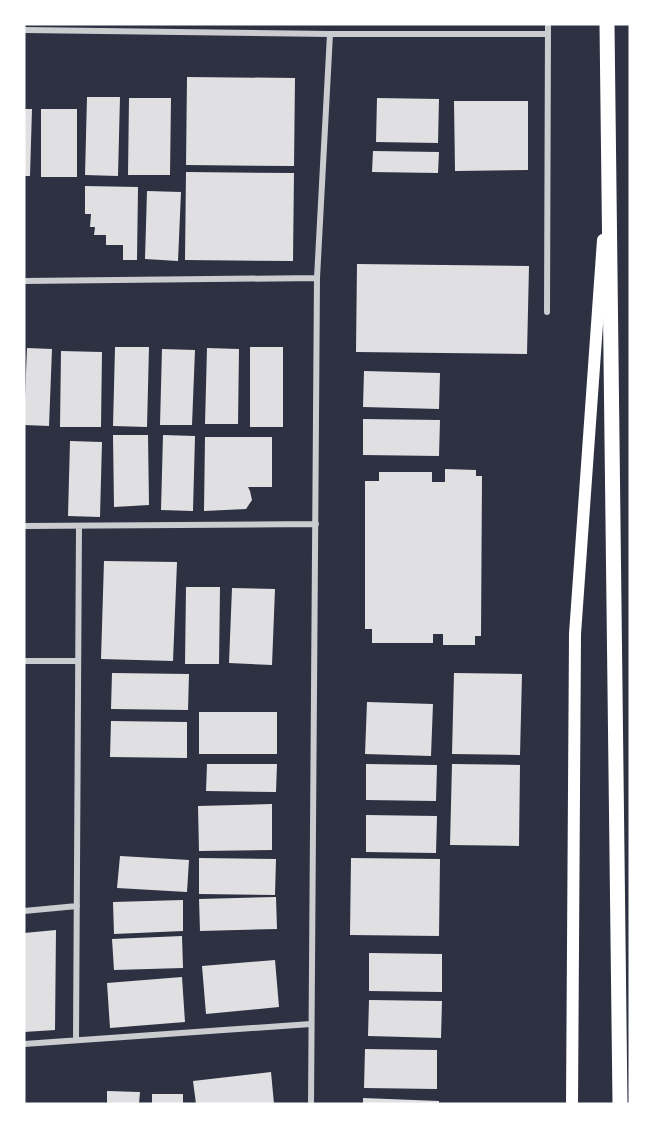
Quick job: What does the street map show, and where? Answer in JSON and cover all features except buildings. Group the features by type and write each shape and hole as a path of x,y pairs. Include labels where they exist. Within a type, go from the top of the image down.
{"main road":[{"path":"607,24 620,1104"},
{"path":"572,1104 575,634 609,164"}],"street":[{"path":"547,312 548,24"},
{"path":"24,30 330,34 548,33"},
{"path":"310,1104 317,278 330,34"},
{"path":"24,280 317,278"},
{"path":"24,526 315,524"},
{"path":"75,1040 79,526"},
{"path":"24,661 78,661"},
{"path":"24,911 76,906"},
{"path":"24,1044 311,1024"}]}
